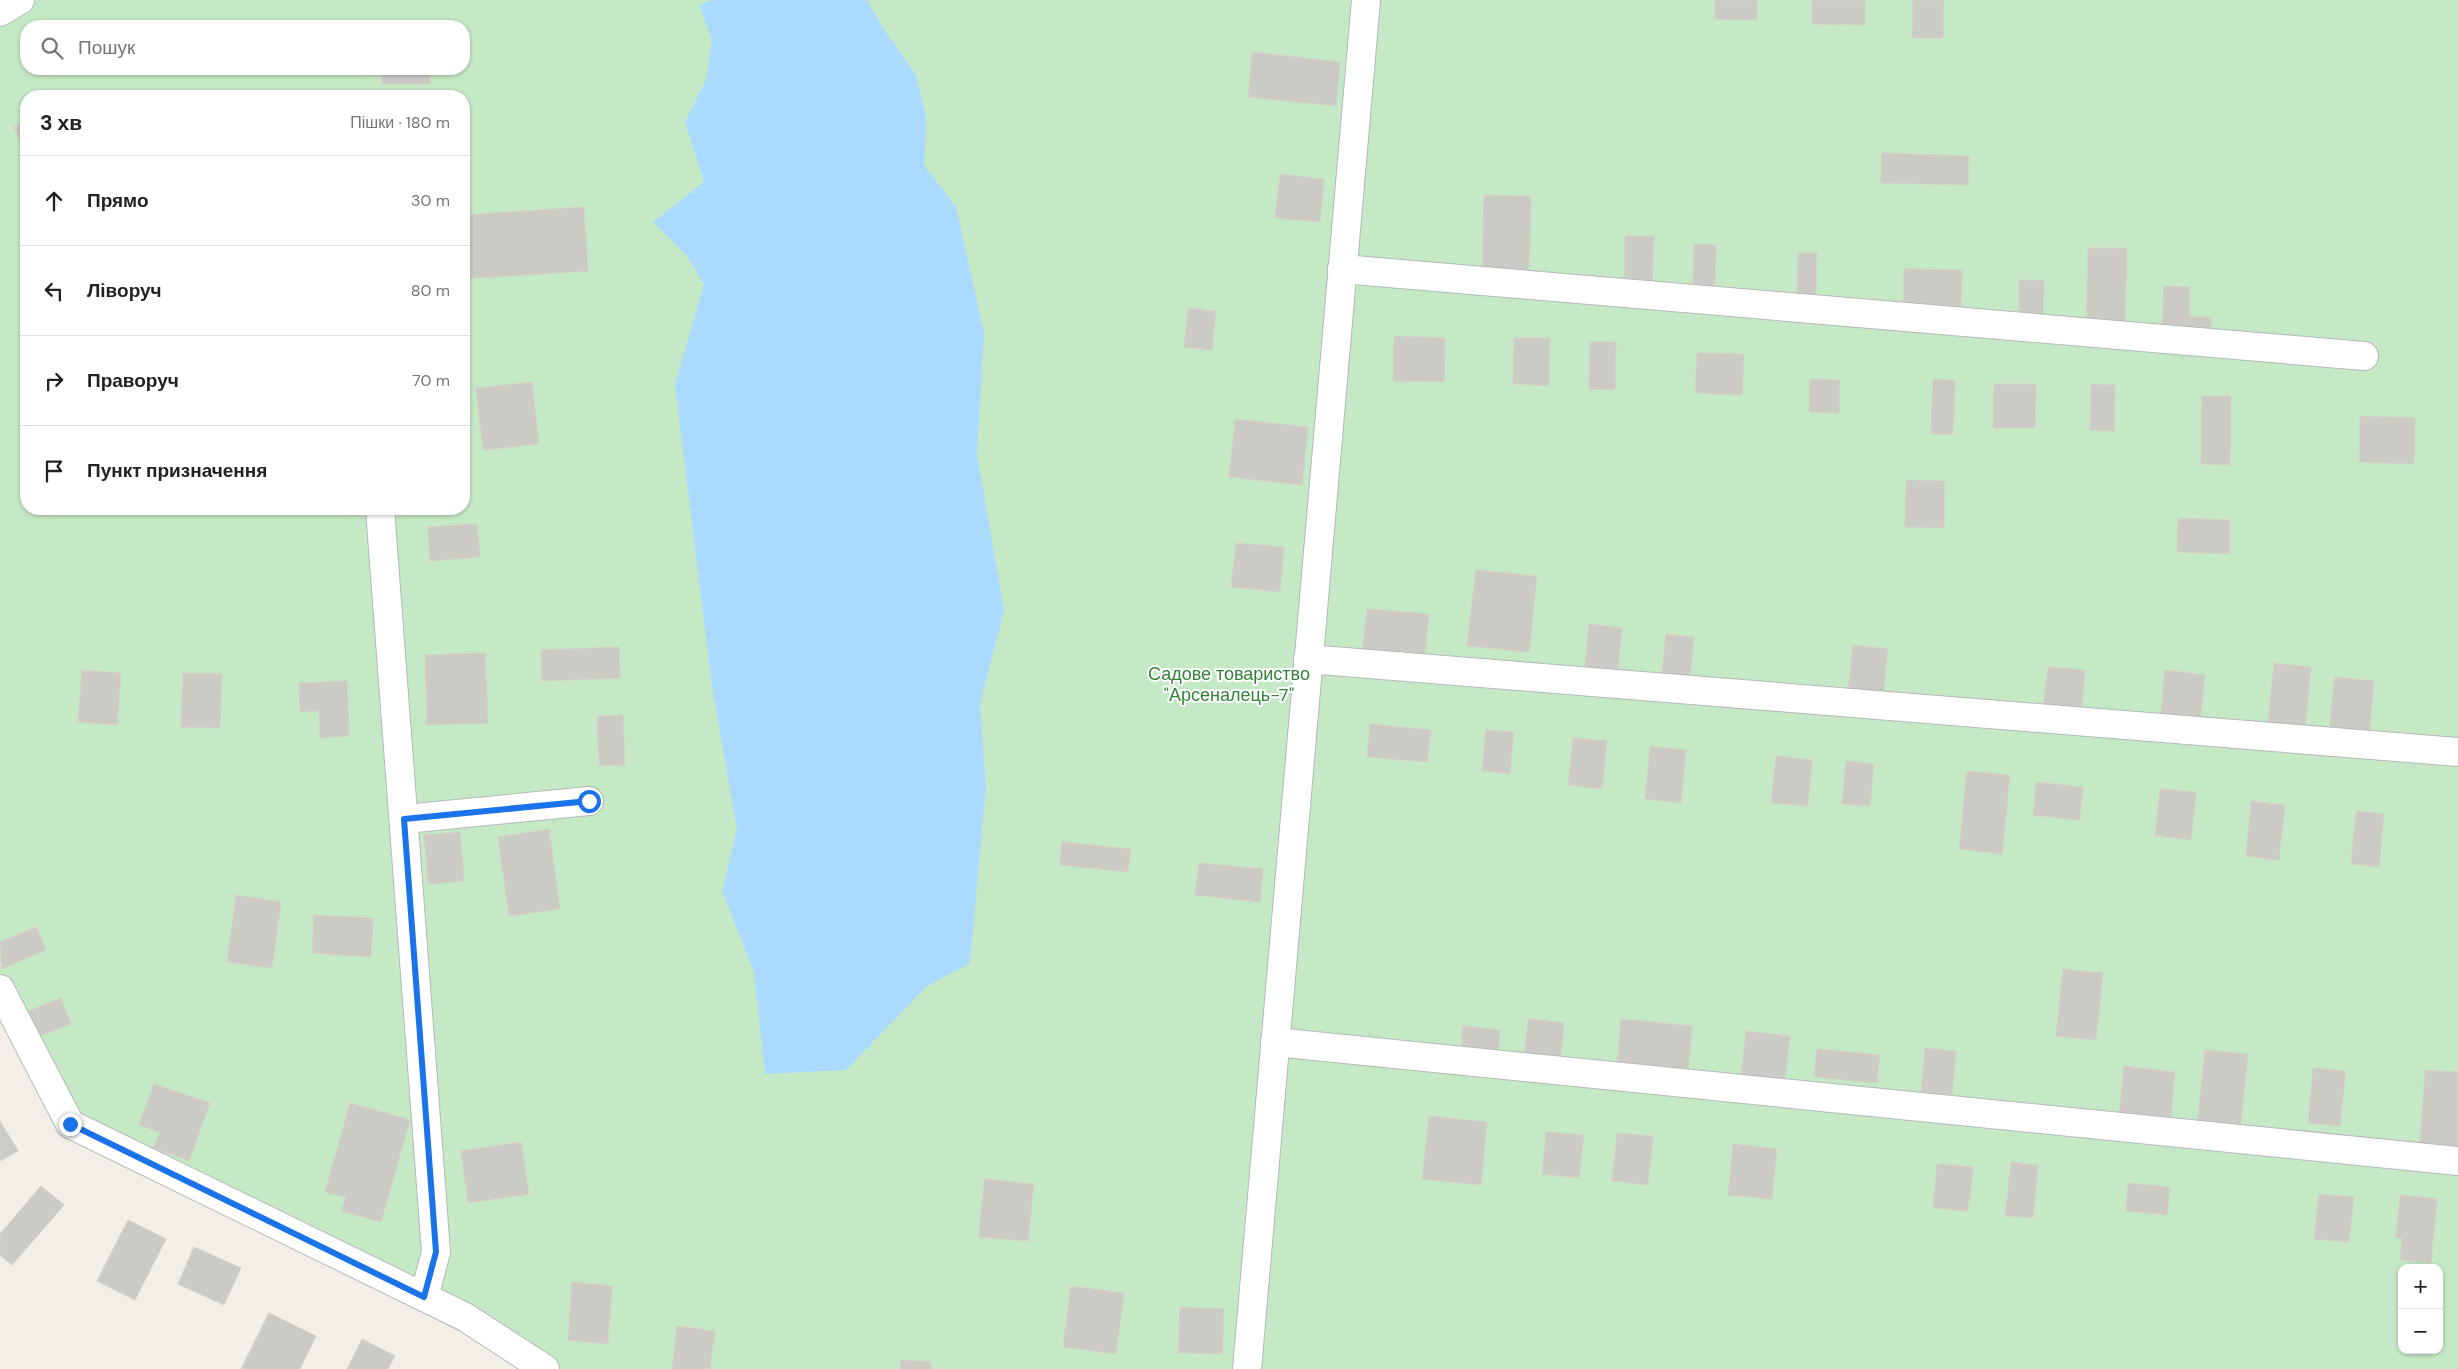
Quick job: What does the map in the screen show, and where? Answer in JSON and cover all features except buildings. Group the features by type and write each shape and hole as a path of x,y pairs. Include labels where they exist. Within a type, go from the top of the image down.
{"street":[{"path":"0,12 20,0"},
{"path":"1246,1369 1366,0"},
{"path":"1342,269 2364,356"},
{"path":"380,515 436,1252 424,1297"},
{"path":"1308,659 2458,752"},
{"path":"404,819 589,801"},
{"path":"0,989 70,1124 465,1317 545,1369"},
{"path":"1275,1042 2458,1161"}],"green space":[{"name":"Садове товариство \"Арсеналець-7\"","path":"2,0 2458,0 2458,1369 529,1369 70,1124 0,986 0,1"}],"water":[{"path":"712,0 867,0 883,28 916,75 926,116 924,165 956,207 984,333 977,455 1004,610 980,704 986,787 970,963 926,987 846,1070 765,1074 754,972 722,891 737,829 712,686 675,384 704,285 688,257 653,222 704,182 685,122 706,80 712,40 699,5"}],"route":[{"path":"70,1124 424,1297 436,1252 404,819 589,801"}]}
